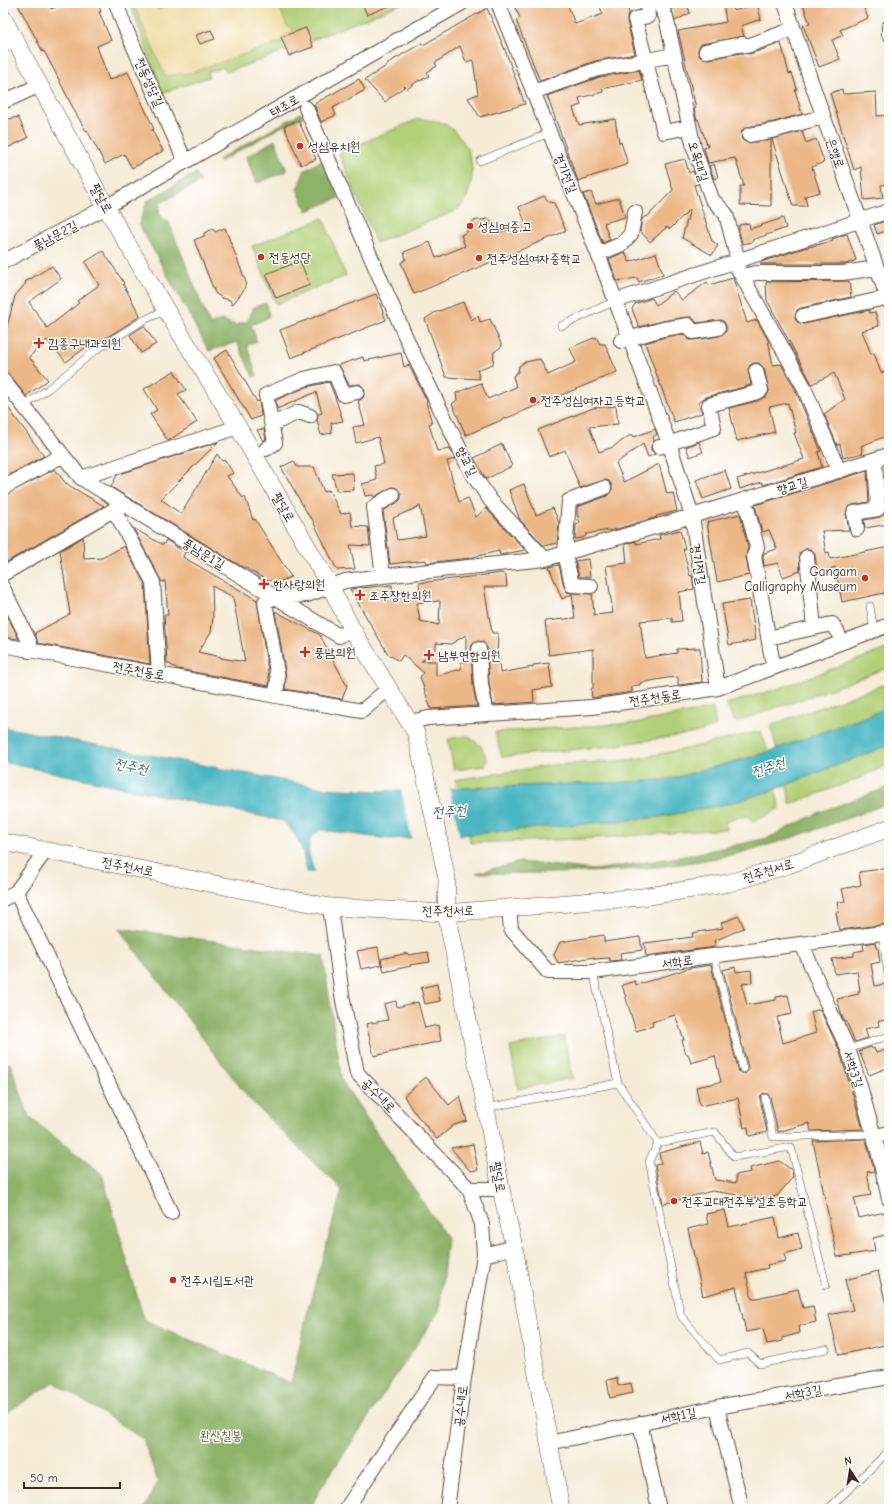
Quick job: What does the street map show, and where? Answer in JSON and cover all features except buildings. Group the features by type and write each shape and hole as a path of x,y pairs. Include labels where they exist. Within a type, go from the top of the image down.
{"street":[{"name":"전동성당길","path":"116,3 124,25 185,161"},
{"name":"태조로","path":"106,207 462,3"},
{"name":"경기전길","path":"498,3 598,254 615,301 625,340 692,516 718,688"},
{"path":"647,3 648,16 635,19 664,132 689,127"},
{"path":"533,92 598,69 674,54 666,17 659,3"},
{"name":"은행로","path":"785,3 860,220 885,301 803,316"},
{"name":"팔달로","path":"3,18 9,42 40,85 106,207 166,310 238,427 330,586 352,629 413,728 447,879 446,912 501,1189 514,1247 561,1509"},
{"path":"889,27 889,34"},
{"path":"706,51 743,44 747,46 788,31"},
{"name":"오목대길","path":"674,54 694,148 712,199 726,214 736,261 742,276 803,385 839,471"},
{"path":"3,102 40,85"},
{"name":"태조로","path":"306,108 411,349"},
{"path":"749,135 776,130 818,118"},
{"name":"풍남문2길","path":"3,262 106,207"},
{"path":"615,301 889,211"},
{"path":"598,254 622,244 631,234 635,212"},
{"path":"742,276 756,273 843,273 870,269"},
{"path":"625,340 663,329 688,325 693,332 718,328"},
{"name":"향교길","path":"411,349 471,472 491,502 545,559"},
{"path":"664,445 714,428 709,405 761,390 756,371"},
{"path":"266,449 275,443 266,395 304,379 334,372 344,395 357,392"},
{"name":"풍남문1길","path":"3,381 82,478 119,507 276,597 339,636 352,629"},
{"path":"272,424 299,412 310,416"},
{"path":"82,478 238,427"},
{"path":"3,488 63,455"},
{"name":"향교길","path":"330,586 345,581 382,576 545,559 745,500 889,455"},
{"path":"857,529 854,512 878,509 875,460"},
{"path":"591,586 572,585 565,553 569,501 604,488"},
{"path":"382,576 374,507 393,495"},
{"path":"745,500 757,547 754,556 772,659"},
{"path":"3,574 119,507 153,582 160,674"},
{"path":"807,557 814,628"},
{"path":"276,696 278,678 265,602 276,597 307,594 330,586"},
{"path":"3,588 30,643 29,651"},
{"path":"768,638 832,624 838,633"},
{"name":"전주천동로","path":"413,728 428,718 592,707 718,688 889,625"},
{"name":"전주천동로","path":"3,645 362,711 388,689"},
{"path":"479,649 481,684 485,705"},
{"name":"전주천서로","path":"3,842 330,907 446,912 644,897 729,883 788,865 889,828"},
{"path":"3,899 16,892 46,850"},
{"path":"16,892 171,1213"},
{"name":"공수내로","path":"330,907 342,995 357,1073 469,1189 482,1224 484,1255 464,1378 447,1509"},
{"name":"서학로","path":"509,908 511,930 548,972 593,972 886,933"},
{"name":"서학3길","path":"802,944 848,1049 859,1083 889,1199"},
{"path":"873,1135 889,1133"},
{"path":"469,1189 501,1189"},
{"path":"484,1255 514,1247"},
{"path":"346,1509 435,1377 464,1378"},
{"name":"서학3길","path":"717,1407 889,1377"},
{"path":"717,1407 742,1509"},
{"name":"서학1길","path":"640,1423 717,1407"},
{"path":"549,1442 640,1423 659,1509"}],"lane":[{"path":"480,161 549,133"},
{"path":"561,326 615,301"},
{"path":"24,406 48,389 96,350 144,320 166,310"},
{"path":"870,606 874,631"},
{"name":"서학로","path":"886,933 889,981"},
{"path":"714,956 743,1069"},
{"path":"593,972 618,1083 658,1143"},
{"path":"848,1049 889,1036"},
{"path":"486,1108 618,1083"},
{"path":"764,1098 773,1137 873,1135"},
{"path":"658,1143 715,1132 734,1157 791,1147 826,1285"},
{"path":"658,1143 649,1161 680,1316 720,1360 748,1353 760,1364 826,1349"},
{"path":"828,1509 889,1451"}],"green space":[{"path":"130,3 403,3 310,41 301,51 289,56 286,50 226,72 224,67 208,72 209,77 162,93"},
{"path":"301,113 303,117 281,127 219,162 218,160"},
{"path":"418,119 445,124 455,132 466,147 472,172 465,201 453,212 376,243 339,153"},
{"path":"275,140 287,171 257,183 246,157"},
{"path":"322,160 339,198 307,211 297,189 305,170"},
{"path":"196,173 201,182 160,203 159,213 163,219 168,220 210,325 221,320 236,325 248,321 254,307 266,303 269,315 267,318 251,325 257,341 247,345 257,376 253,377 237,342 209,351 139,224 147,201"},
{"path":"323,218 346,276 276,304 252,246"},
{"path":"889,648 889,667 831,689 735,722 726,704 774,690"},
{"path":"889,683 889,707 777,749 770,725"},
{"path":"713,708 716,726 696,733 610,746 502,757 495,732 636,723"},
{"path":"761,731 768,752 670,779 633,782 458,788 455,780 553,765 628,760 685,749"},
{"path":"468,736 481,746 487,759 485,766 454,770 448,739"},
{"path":"889,745 889,764 860,778 790,804 787,785"},
{"path":"889,787 889,803 758,848 707,860 674,865 609,871 476,873 520,862 595,870 685,856 768,838 820,812"},
{"path":"775,789 780,808 754,822 747,816 733,818 725,823 727,829 582,839 470,843 469,834 660,817 731,803"},
{"name":"완산칠봉","path":"118,928 323,956 342,1081 447,1238 439,1311 321,1488 310,1509 144,1509 158,1482 143,1439 54,1382 3,1415 3,1066 10,1063 29,1117 102,1174 144,1320 291,1383 310,1302 342,1190 250,1100"},
{"path":"564,1036 573,1078 518,1089 510,1047"}],"sand":[{"path":"133,3 156,3 158,10 167,6 167,3 278,3 287,26 291,27 293,32 282,37 283,41 190,73 165,76","holes":["211,30 214,39 200,44 197,35"]}],"water":[{"name":"전주천","path":"889,707 889,745 768,792 731,803 660,817 461,835 389,839 320,830 310,839 308,850 314,872 307,872 300,845 289,827 283,821 3,762 3,727 323,788 377,791 633,782 670,779 756,756"}],"pier":[{"path":"449,786 460,837 412,839 401,788"}],"place":[{"name":"성심유치원","path":"300,146"},
{"name":"성심여중,고","path":"470,226"},
{"name":"전동성당","path":"261,257"},
{"name":"전주성심여자중학교","path":"479,258"},
{"name":"김종구내과의원","path":"39,343"},
{"name":"전주성심여자고등학교","path":"533,400"},
{"name":"Gangam Calligraphy Museum","path":"865,578"},
{"name":"한사랑의원","path":"264,584"},
{"name":"조주장한의원","path":"360,595"},
{"name":"풍남의원","path":"305,652"},
{"name":"남부연합의원","path":"429,655"},
{"name":"전주교대전주부설초등학교","path":"674,1201"},
{"name":"전주시립도서관","path":"173,1280"}]}
